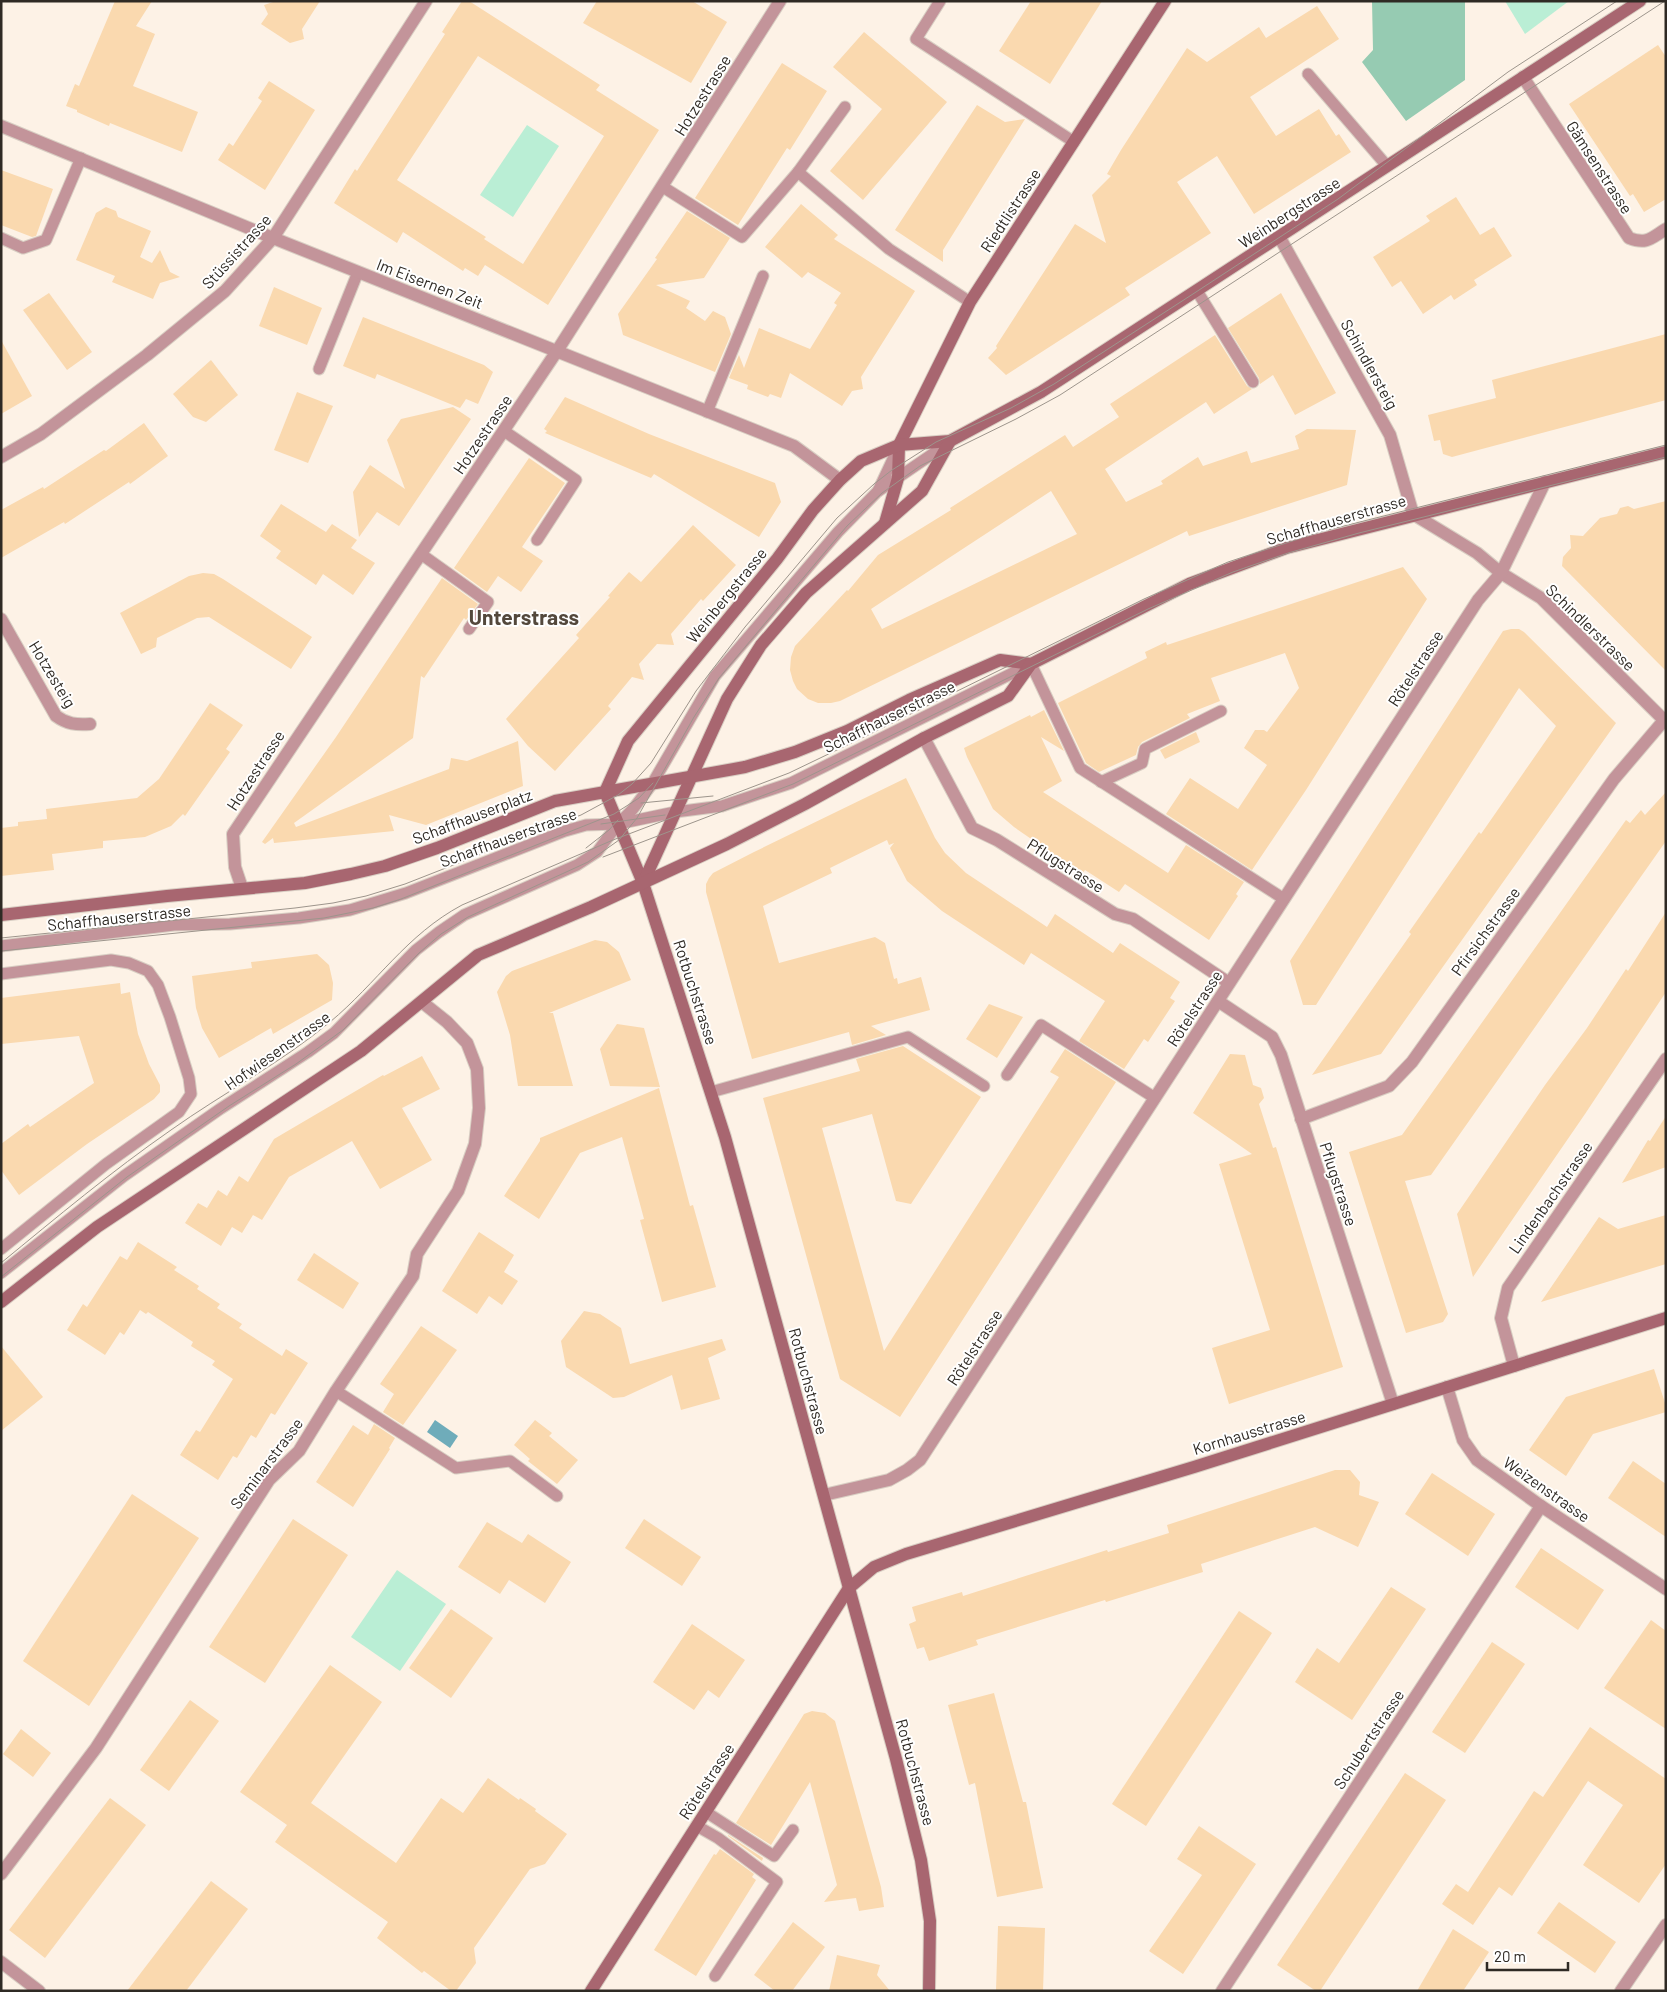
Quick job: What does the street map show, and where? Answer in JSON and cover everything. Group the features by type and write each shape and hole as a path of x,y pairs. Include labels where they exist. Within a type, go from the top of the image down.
{"street":[{"name":"Stüssistrasse","path":"1,457 41,434 147,355 225,291 273,238 426,1"},
{"name":"Hotzestrasse","path":"242,888 235,867 233,834 557,351 780,1"},
{"name":"Riedtlistrasse","path":"899,445 970,302 1165,1"},
{"name":"Weinbergstrasse","path":"605,792 628,742 777,559 813,510 840,480 861,461 899,445 950,441 1041,392 1280,238 1640,1"},
{"name":"Gämsenstrasse","path":"1523,77 1628,238 1640,242 1650,239 1666,229"},
{"name":"Im Eisernen Zeit","path":"1,126 273,238 794,446 840,480"},
{"name":"Schindlersteig","path":"1280,238 1390,435 1413,514"},
{"path":"1,1302 97,1227 353,1057 478,955 642,883 727,699 761,645 806,593 922,491 950,441"},
{"path":"885,523 898,478 899,445"},
{"name":"Schaffhauserstrasse","path":"642,883 726,844 805,804 924,738 1008,696 1031,664 1198,580 1286,548 1413,514 1666,452"},
{"name":"Rötelstrasse","path":"824,1495 889,1480 920,1460 1478,600 1501,573 1545,482"},
{"name":"Schindlerstrasse","path":"1413,514 1477,553 1501,573 1541,598 1665,720"},
{"name":"Hotzesteig","path":"1,619 56,716 64,722 76,726 90,724"},
{"name":"Schaffhauserstrasse","path":"605,792 745,767 795,752 847,731 909,700 1000,660 1031,664"},
{"name":"Pfirsichstrasse","path":"1301,1119 1389,1086 1412,1062 1614,779 1665,720"},
{"name":"Pflugstrasse","path":"924,738 972,828 997,840 1114,914 1133,919 1229,983"},
{"name":"Rotbuchstrasse","path":"605,792 642,883 711,1092 911,1813 921,1860 930,1921 929,1991"},
{"name":"Schaffhauserplatz","path":"351,874 385,866 437,848 555,801 605,792"},
{"name":"Schaffhauserstrasse","path":"1,915 242,888 305,883 351,874"},
{"name":"Pflugstrasse","path":"1218,1001 1272,1037 1281,1054 1393,1404"},
{"name":"Seminarstrasse","path":"1,1874 96,1748 269,1480 298,1451 413,1276 417,1254 458,1191 474,1144 479,1108 477,1069 467,1043 447,1022 422,1002"},
{"name":"Lindenbachstrasse","path":"1514,1366 1501,1318 1508,1288 1666,1059"},
{"name":"Kornhausstrasse","path":"849,1588 874,1567 906,1554 1666,1318"},
{"name":"Weizenstrasse","path":"1447,1387 1463,1440 1477,1460 1541,1506 1666,1589"},
{"name":"Schubertstrasse","path":"1222,1991 1541,1506"},
{"name":"Rötelstrasse","path":"590,1991 849,1588"},
{"path":"1621,1991 1666,1925"},
{"path":"1,1962 39,1991"}],"lane":[{"path":"940,1 916,39 1074,142"},
{"path":"1308,74 1387,166"},
{"path":"663,187 742,237 798,172 845,107"},
{"path":"1,238 22,248 46,240 81,158"},
{"path":"798,172 889,249 970,302"},
{"path":"319,369 358,272"},
{"path":"707,412 763,276"},
{"path":"1197,291 1253,382"},
{"path":"504,431 576,480 537,540"},
{"name":"Weinbergstrasse","path":"618,824 633,809 652,784 715,676 838,532 877,492 950,441"},
{"path":"877,492 899,445"},
{"path":"420,554 488,602 469,629"},
{"path":"1031,664 1080,768 1284,899"},
{"name":"Schaffhauserstrasse","path":"1,946 174,925 230,924 299,918 350,910 406,893 565,831 586,825 618,824 675,812 722,806 791,783 1031,664"},
{"path":"1101,782 1142,763 1145,749 1221,711"},
{"name":"Hofwiesenstrasse","path":"1,1273 132,1170 220,1108 308,1052 334,1033 416,950 439,932 481,907 588,858 597,852 618,824"},
{"path":"1,974 111,960 129,963 148,971 158,985 189,1078 190,1094 179,1112 106,1164 1,1249"},
{"path":"1007,1074 1041,1025 1155,1098"},
{"path":"711,1092 908,1037 984,1086"},
{"path":"336,1391 456,1468 510,1461 557,1496"},
{"path":"706,1812 774,1856 792,1830"},
{"path":"697,1826 718,1838 777,1882 715,1976"}],"green space":[{"path":"1372,1 1465,1 1465,80 1406,121 1362,62 1373,50"},
{"path":"1505,1 1569,1 1525,34"},
{"path":"527,125 559,146 513,217 480,195"},
{"path":"397,1570 446,1604 400,1671 351,1637"}],"water":[{"path":"435,1420 458,1436 450,1448 427,1432"}],"building":[{"path":"115,1 152,1 136,26 155,34 133,86 198,112 182,152 110,123 109,126 66,106 75,84 79,86"},
{"path":"276,1 320,1 302,29 304,39 290,43 261,24 268,14 264,5"},
{"path":"462,1 469,1 600,85 596,90 659,130 548,305 485,265 478,276 465,268 463,271 403,232 397,243 334,203 355,169 357,171 445,34 442,32","holes":["478,56 604,136 523,264 484,239 486,237 397,180"]},
{"path":"597,1 692,1 727,22 691,83 583,23"},
{"path":"1031,1 1102,1 1050,84 999,51"},
{"path":"1317,6 1339,39 1250,97 1276,136 1319,109 1336,136 1339,134 1351,152 1254,214 1217,156 1177,182 1211,233 1125,288 1130,295 1006,375 988,358 997,348 996,346 1075,224 1106,243 1092,195 1111,176 1107,174 1121,150 1187,48 1207,62 1259,27 1266,38"},
{"path":"864,32 947,102 863,200 830,171 882,109 833,67"},
{"path":"1658,45 1666,57 1666,199 1644,212 1633,194 1630,196 1569,104"},
{"path":"782,63 827,91 790,150 787,148 738,225 695,198"},
{"path":"269,81 315,110 265,190 218,160 229,143 233,146 262,101 258,98"},
{"path":"977,105 1005,122 1025,119 943,250 943,262 895,230"},
{"path":"1,170 53,189 36,236 32,237 1,225"},
{"path":"1456,197 1480,235 1494,227 1512,256 1474,280 1477,285 1454,300 1451,295 1423,314 1401,281 1392,287 1373,257 1430,221 1426,216"},
{"path":"801,204 838,235 834,239 915,291 861,377 863,389 852,391 842,406 790,373 781,398 770,394 768,397 747,389 748,385 729,378 739,355 744,368 759,328 810,349 837,305 834,303 841,293 808,272 802,278 765,247"},
{"path":"106,207 116,211 118,217 151,231 140,257 152,263 160,250 170,272 180,277 160,283 153,299 112,282 115,276 76,260 96,213"},
{"path":"687,211 730,238 704,278 656,285 690,301 686,308 705,321 713,311 725,317 731,334 715,372 623,335 618,314 657,259 655,258"},
{"path":"274,287 322,308 307,345 259,326"},
{"path":"49,293 92,352 67,370 23,310"},
{"path":"1281,293 1336,393 1295,415 1273,375 1260,384 1259,378 1228,328"},
{"path":"363,317 484,365 493,372 478,404 466,399 460,408 377,374 375,379 343,366"},
{"path":"1666,334 1666,400 1452,457 1443,454 1440,440 1434,441 1428,415 1496,398 1492,380"},
{"path":"1215,335 1247,386 1252,389 1214,414 1206,402 1105,469 1126,502 1163,484 1161,481 1198,457 1203,466 1247,451 1251,463 1299,449 1295,436 1307,429 1356,430 1347,485 1189,536 1187,531 840,701 818,703 808,699 797,689 790,670 791,657 795,646 848,591 878,555 951,510 950,508 1065,435 1073,447 1119,417 1110,404","holes":["1051,491 1077,534 882,629 871,609"]},
{"path":"1,340 32,396 1,414"},
{"path":"211,360 238,395 206,422 193,417 173,394"},
{"path":"297,392 333,406 308,463 274,450"},
{"path":"565,397 649,434 775,483 781,502 759,537 654,474 651,478 545,433 547,431 544,429"},
{"path":"453,407 471,419 399,526 377,512 359,537 353,492 370,465 405,489 387,440 401,419"},
{"path":"144,423 168,456 130,484 129,482 65,524 64,522 1,558 1,510 43,487 44,489 104,450 106,451"},
{"path":"529,458 565,483 522,547 543,561 521,592 498,576 487,592 454,568"},
{"path":"1666,501 1666,671 1562,566 1563,557 1571,548 1570,535 1583,536 1600,518 1617,514 1620,508 1628,506 1634,509"},
{"path":"281,504 326,532 332,524 357,540 351,548 375,563 353,595 323,574 316,585 276,558 281,551 260,536"},
{"path":"693,525 736,565 703,601 701,599 671,634 674,645 657,644 639,664 644,680 632,677 608,706 611,709 555,771 528,746 506,719 579,638 576,635 610,597 608,596 629,572 641,582"},
{"path":"1403,567 1427,599 1306,790 1252,870 1166,814 1190,778 1238,809 1267,765 1244,748 1255,730 1267,732 1299,688 1285,653 1211,678 1220,701 1187,714 1190,718 1142,742 1138,747 1136,755 1099,772 1086,763 1058,703 1147,658 1145,652 1166,642 1167,645"},
{"path":"203,573 214,574 223,579 312,637 291,669 209,617 197,618 157,638 156,647 141,654 120,613 189,576"},
{"path":"442,578 478,604 466,620 464,618 424,678 421,676 413,738 294,823 296,827 449,769 451,758 467,761 518,741 523,786 426,825 389,815 394,831 274,843 273,838 265,844 262,842 336,737"},
{"path":"1519,629 1524,632 1616,723 1381,1054 1312,1075 1411,934 1409,932 1479,832 1481,834 1556,726 1519,688 1316,1005 1303,1005 1290,961 1503,631"},
{"path":"210,703 243,725 226,749 230,752 185,816 183,814 171,826 145,837 103,841 103,848 52,854 54,870 1,876 1,828 18,826 18,822 47,819 46,809 137,798 159,779"},
{"path":"1044,710 1064,751 1041,737 1062,781 1043,792 1168,873 1186,845 1244,882 1236,894 1238,896 1209,940 1125,884 1119,892 1085,870 1082,874 1014,827 993,809 964,748"},
{"path":"1196,732 1200,742 1165,759 1160,750"},
{"path":"906,778 935,838 945,853 966,873 1047,927 1055,914 1113,953 1120,943 1180,982 1170,998 1175,1001 1148,1042 1144,1039 1124,1069 1079,1041 1105,1001 1031,953 1024,965 942,911 907,881 890,848 894,843 889,845 887,840 830,868 832,873 763,906 779,963 875,937 885,943 894,979 897,978 898,984 921,977 930,1010 871,1026 886,1035 852,1045 849,1032 752,1059 706,892 706,884 709,878 713,873 754,852"},
{"path":"1666,792 1666,841 1431,1175 1405,1181 1448,1314 1443,1322 1406,1333 1349,1152 1402,1135 1626,820 1630,823 1641,810 1645,815"},
{"path":"1666,912 1666,992 1473,1277 1457,1214 1626,969 1628,971"},
{"path":"595,940 607,942 619,952 631,980 549,1013 553,1013 573,1086 518,1086 510,1035 497,992 506,976 512,971"},
{"path":"317,954 329,965 333,983 332,1000 273,1034 271,1028 219,1058 202,1028 196,1008 192,976 252,968 251,962"},
{"path":"120,983 121,994 130,992 138,1034 149,1064 160,1085 160,1092 154,1099 87,1144 19,1195 1,1170 1,1144 28,1124 30,1127 94,1083 79,1036 1,1044 1,998"},
{"path":"989,1004 1023,1017 997,1058 966,1039"},
{"path":"617,1024 644,1028 660,1087 610,1086 600,1049"},
{"path":"903,1046 981,1097 911,1204 896,1201 872,1114 822,1128 884,1351 1059,1077 1050,1072 1065,1049 1116,1082 900,1417 840,1379 763,1098 860,1071 856,1059"},
{"path":"1230,1054 1245,1055 1253,1085 1261,1088 1264,1098 1259,1104 1273,1148 1276,1147 1343,1367 1229,1404 1212,1348 1270,1330 1219,1164 1252,1154 1193,1113"},
{"path":"422,1056 440,1089 402,1108 432,1160 380,1189 352,1141 289,1177 262,1220 253,1215 242,1233 232,1227 221,1246 185,1223 198,1203 207,1208 218,1190 227,1196 239,1176 248,1182 274,1139 383,1075"},
{"path":"659,1088 690,1206 693,1205 716,1287 662,1302 640,1220 644,1219 622,1137 580,1153 539,1219 504,1196 540,1141 540,1138"},
{"path":"1666,1116 1666,1167 1622,1183 1648,1140 1650,1141"},
{"path":"1666,1215 1666,1264 1541,1302 1599,1217 1618,1229"},
{"path":"479,1232 514,1255 504,1272 518,1281 502,1305 489,1296 477,1314 442,1291"},
{"path":"138,1242 177,1267 174,1270 199,1286 197,1289 220,1304 217,1308 242,1324 239,1328 282,1356 286,1349 308,1363 275,1415 271,1413 256,1438 251,1435 237,1458 233,1456 218,1480 180,1455 196,1430 200,1432 233,1379 212,1365 215,1361 191,1346 193,1342 148,1312 146,1314 140,1310 124,1335 120,1332 105,1355 67,1330 83,1304 87,1307 120,1256 127,1260"},
{"path":"314,1253 359,1283 343,1309 297,1280"},
{"path":"584,1311 600,1314 621,1328 630,1364 722,1339 726,1350 708,1358 720,1399 681,1410 672,1375 624,1397 613,1398 566,1367 561,1341"},
{"path":"421,1326 457,1350 403,1425 383,1412 394,1394 380,1384"},
{"path":"1,1346 43,1397 1,1431"},
{"path":"1654,1369 1666,1406 1666,1412 1593,1434 1566,1476 1529,1450 1566,1397"},
{"path":"535,1420 552,1433 549,1436 578,1460 557,1484 528,1461 530,1459 514,1445"},
{"path":"374,1424 395,1438 353,1507 316,1482 353,1425 368,1435"},
{"path":"1633,1461 1666,1484 1666,1537 1608,1498"},
{"path":"1335,1470 1350,1470 1360,1482 1359,1495 1379,1502 1358,1547 1315,1527 1201,1564 1203,1572 976,1640 978,1645 929,1661 924,1647 917,1649 909,1624 916,1621 912,1607 962,1592 963,1596 1107,1550 1108,1552 1169,1533 1167,1525"},
{"path":"1432,1473 1495,1514 1468,1556 1405,1514"},
{"path":"132,1494 199,1538 89,1706 23,1661"},
{"path":"293,1519 348,1555 265,1683 209,1647"},
{"path":"644,1519 701,1557 682,1586 625,1548"},
{"path":"487,1522 522,1543 528,1534 571,1562 545,1603 509,1580 500,1594 458,1567"},
{"path":"1541,1548 1604,1590 1578,1630 1515,1587"},
{"path":"1391,1587 1426,1609 1352,1720 1295,1682 1317,1648 1339,1663"},
{"path":"451,1609 493,1638 451,1698 409,1668"},
{"path":"1239,1611 1272,1633 1146,1826 1112,1804"},
{"path":"1651,1620 1666,1631 1666,1729 1604,1688"},
{"path":"692,1624 745,1660 719,1698 708,1690 694,1710 653,1682"},
{"path":"1492,1642 1525,1664 1465,1753 1432,1732"},
{"path":"330,1665 382,1702 311,1803 396,1863 441,1798 463,1813 488,1778 519,1800 520,1798 536,1809 535,1811 567,1834 545,1864 530,1869 474,1948 476,1963 456,1991 451,1991 424,1971 422,1973 377,1938 388,1922 275,1842 287,1825 240,1792"},
{"path":"994,1693 1023,1802 1026,1802 1043,1888 997,1897 975,1783 969,1785 948,1705"},
{"path":"190,1700 219,1721 169,1791 140,1770"},
{"path":"812,1711 825,1713 835,1721 881,1887 884,1907 859,1911 856,1898 824,1902 837,1885 810,1782 771,1845 736,1823 804,1714"},
{"path":"1590,1727 1666,1779 1666,1864 1639,1903 1583,1865 1623,1805 1588,1781 1512,1896 1499,1887 1473,1925 1442,1904 1456,1884 1468,1892 1534,1791 1543,1797"},
{"path":"21,1729 51,1753 33,1777 3,1754"},
{"path":"1405,1773 1446,1800 1320,1991 1316,1991 1277,1965"},
{"path":"110,1798 146,1825 45,1958 9,1930"},
{"path":"1199,1826 1256,1864 1183,1974 1149,1951 1202,1875 1177,1859"},
{"path":"728,1836 763,1858 762,1861"},
{"path":"720,1849 754,1874 752,1877 756,1880 696,1976 654,1950 714,1854 716,1855"},
{"path":"211,1881 248,1909 186,1991 127,1991"},
{"path":"1559,1902 1616,1942 1595,1973 1537,1933"},
{"path":"793,1922 825,1947 792,1991 775,1991 754,1975"},
{"path":"998,1926 1045,1928 1043,1991 996,1991"},
{"path":"1453,1929 1489,1952 1463,1991 1417,1991"},
{"path":"837,1955 880,1965 877,1975 890,1991 829,1991"}],"tram line":[{"path":"1,938 295,908 366,896 405,884 581,815 618,795 632,784 651,763 696,691 745,627 837,518 874,484 936,442 1011,408 1054,384 1196,292 1338,199 1508,72 1617,1"},
{"path":"1,1277 127,1177 229,1106 296,1064 343,1030 419,953 441,934 468,917 588,862 619,840 637,818 694,717 719,678 847,526 882,493 920,466 1016,419 1060,395 1665,1"},
{"path":"1,1263 127,1162 191,1116 311,1037 347,1007 424,930 462,905 613,840 789,773 1144,599 1228,562 1320,532 1666,445"},
{"path":"603,857 793,784 1148,609 1233,572 1288,553 1359,533 1666,457"},
{"path":"1,951 324,918 373,908 401,899 614,814 639,798 653,783"},
{"path":"641,803 713,796"},
{"path":"601,824 665,815"},
{"path":"586,848 609,830 618,820"}],"district":[{"name":"Unterstrass","path":"524,616"}]}
